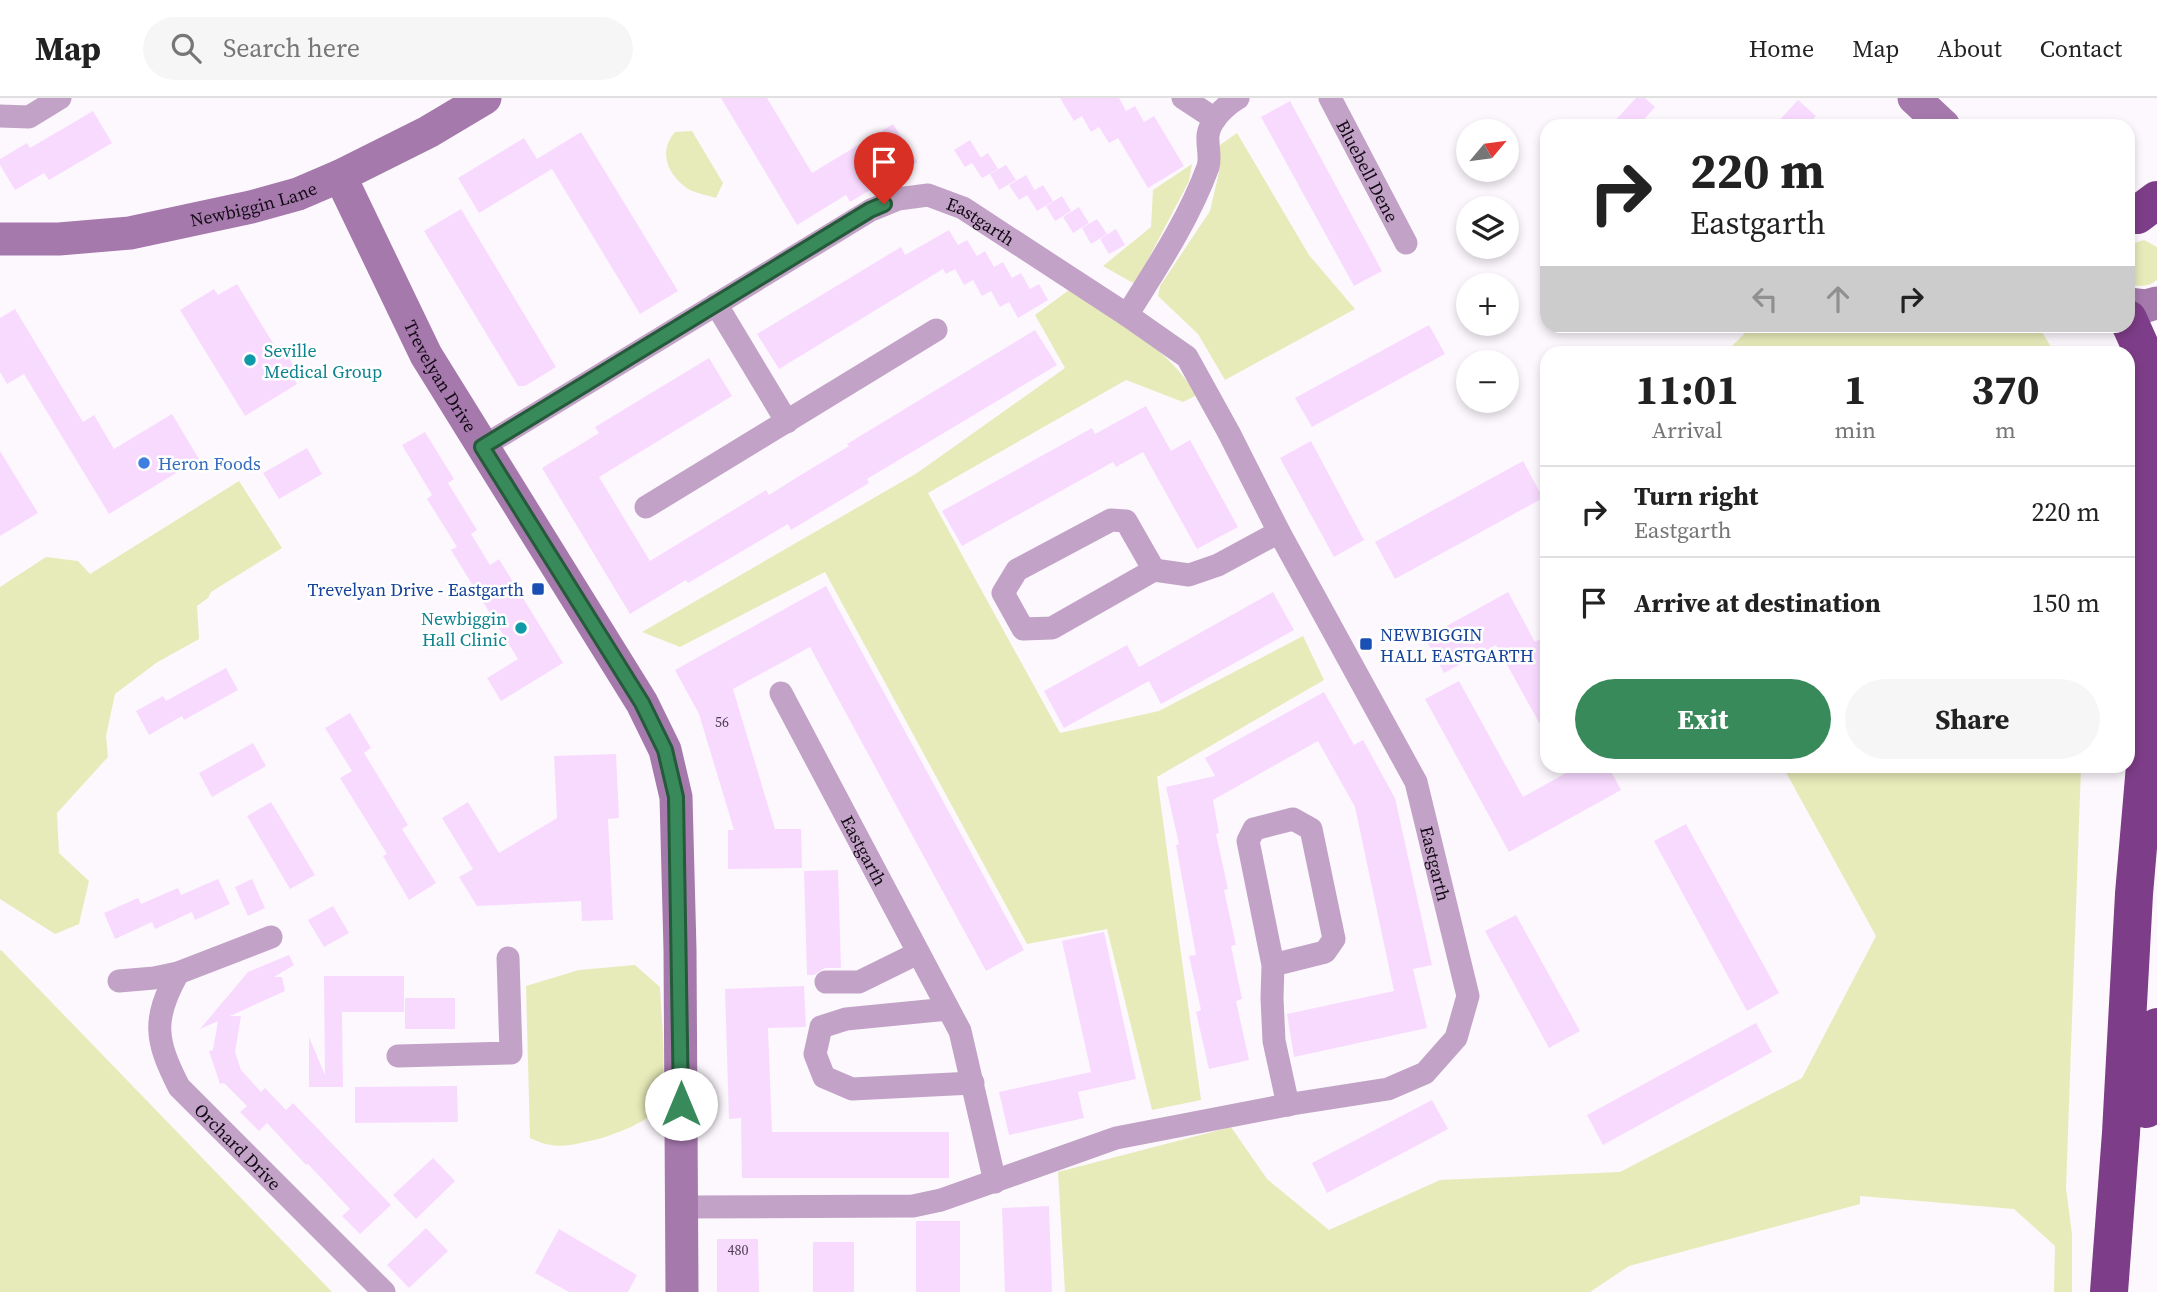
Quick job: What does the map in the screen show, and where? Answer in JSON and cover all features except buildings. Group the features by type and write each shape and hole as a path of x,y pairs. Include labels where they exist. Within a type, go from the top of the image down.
{"highway":[{"path":"2109,1292 2134,894 2148,731 2152,591 2148,386 2141,348 2144,307"},
{"path":"2126,1292 2157,1027"}],"street":[{"path":"0,116 29,117 60,98"},
{"name":"Newbiggin Lane","path":"0,239 59,239 141,231 298,194 428,132 485,98"},
{"path":"1183,98 1215,119"},
{"path":"1127,314 1179,232 1197,194 1209,162 1208,133 1215,119 1238,98"},
{"name":"Bluebell Dene","path":"1330,98 1406,243"},
{"path":"1914,98 1936,119"},
{"name":"Trevelyan Drive","path":"340,176 426,355 642,703 665,750 676,797 680,964 681,1292"},
{"name":"Eastgarth","path":"482,447 870,210 898,199 928,195 962,208 1127,314 1187,357 1416,782 1468,996 1456,1038 1425,1073 1388,1089 1116,1138 995,1182 941,1200 913,1206 681,1207"},
{"path":"716,304 787,422"},
{"path":"646,508 936,330"},
{"path":"1154,569 1126,521 1111,520 1017,570 1003,593 1023,629 1052,628 1154,569 1189,575 1218,565 1279,532"},
{"name":"Eastgarth","path":"781,693 960,1031 995,1182"},
{"path":"1273,965 1325,953 1334,939 1311,829 1293,819 1254,829 1248,841 1273,965 1274,1041 1288,1105"},
{"path":"119,981 178,973 271,937"},
{"path":"826,982 859,982 918,953"},
{"path":"398,1056 510,1053 508,958"},
{"name":"Orchard Drive","path":"178,973 164,998 159,1024 165,1056 178,1087 384,1292"},
{"path":"948,1009 846,1019 821,1027 815,1054 824,1077 852,1089 973,1083"}],"green space":[{"path":"692,131 723,183 716,198 687,188 669,167 666,153 670,139 675,132"},
{"path":"1237,133 1309,255 1355,309 1225,380 1198,334 1158,296 1160,286 1210,211 1219,172 1220,145"},
{"path":"1192,164 1189,181 1140,275 1133,283 1103,266 1151,227 1153,190"},
{"path":"2144,240 2157,247 2157,280 2147,285 2135,285 2135,243"},
{"path":"1069,290 1155,348 1184,377 1197,395 1183,402 1126,380 928,493 1060,733 1159,711 1303,636 1324,680 1157,777 1201,1100 1152,1110 1107,929 1027,944 825,572 680,647 642,632 917,473 1065,368 1035,315"},
{"path":"1745,333 2042,333 2051,346 1732,346"},
{"path":"239,481 282,548 211,592 208,598 197,606 199,639 156,663 115,694 106,736 108,757 57,813 59,853 89,881 79,924 55,934 0,899 0,587 46,557 78,561 90,574"},
{"path":"1786,773 2081,773 2066,1188 2072,1234 2072,1292 2054,1292 2055,1246 2014,1209 1860,1196 1860,1204 1629,1266 1590,1292 1065,1292 1058,1172 1231,1127 1267,1179 1329,1230 1440,1180 1620,1172 1802,1078 1876,936"},
{"path":"0,950 2,951 332,1292 0,1292"},
{"path":"635,965 660,987 663,1068 660,1099 655,1110 629,1128 580,1143 556,1146 530,1138 526,986 579,970"}],"place":[{"name":"Seville Medical Group","path":"250,360"},
{"name":"Heron Foods","path":"144,463"},
{"name":"Trevelyan Drive - Eastgarth","path":"538,589"},
{"name":"Newbiggin Hall Clinic","path":"521,628"},
{"name":"NEWBIGGIN HALL EASTGARTH","path":"1366,644"}],"route":[{"path":"681,1104 676,797 665,750 642,703 482,447 870,210 884,204"}]}
